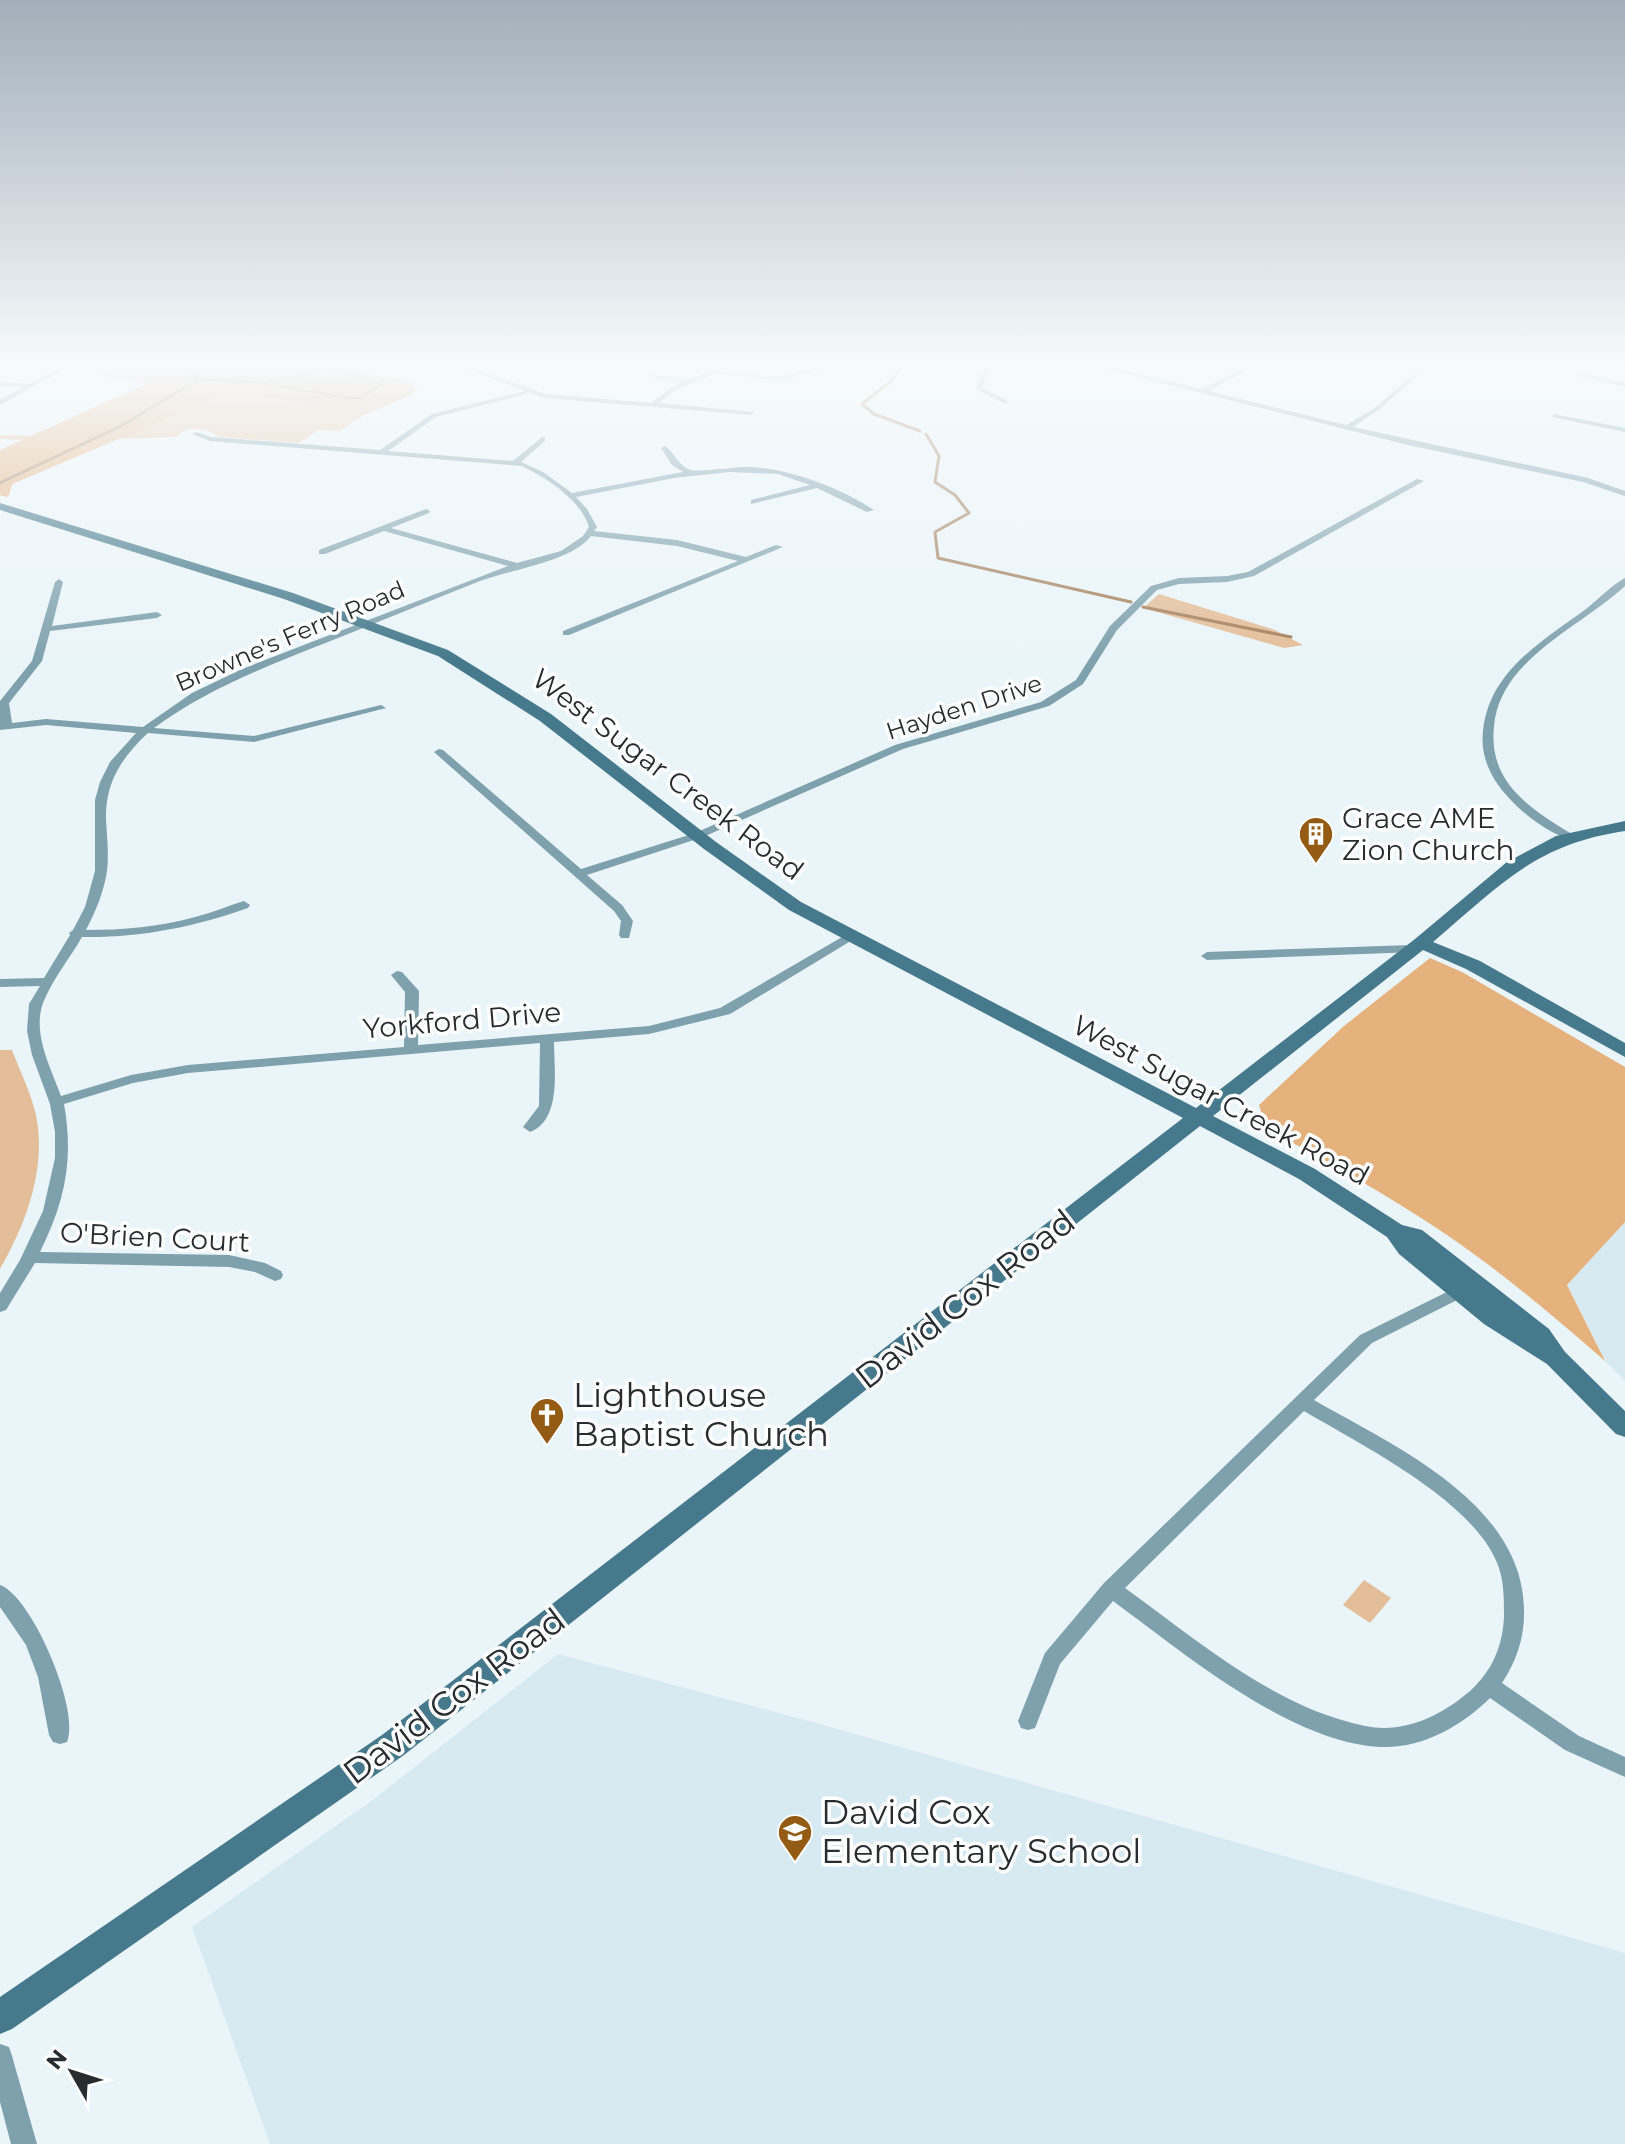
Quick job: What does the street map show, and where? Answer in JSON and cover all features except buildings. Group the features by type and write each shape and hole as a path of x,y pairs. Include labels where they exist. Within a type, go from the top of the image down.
{"main road":[{"name":"West Sugar Creek Road","path":"0,506 282,594 366,624 431,648 495,683 544,715 774,893 1195,1118 1307,1174 1396,1232 1414,1235 1541,1335 1556,1358 1625,1427"},
{"name":"David Cox Road","path":"0,2017 393,1745 758,1464 1417,946 1515,861 1568,836 1625,826"},
{"path":"1417,946 1473,965 1625,1051"},
{"name":"West Sugar Creek Road","path":"1396,1232 1401,1245 1461,1291 1493,1322 1556,1358"}],"street":[{"path":"516,462 537,469 592,517 590,533 677,543 746,560"},
{"path":"674,462 693,475"},
{"path":"1496,462 1625,494"},
{"path":"569,496 693,475 764,469 816,486 870,510"},
{"name":"Hayden Drive","path":"578,874 699,835 899,747 1026,711 1060,697 1085,676 1123,616 1160,585 1244,576 1420,481"},
{"path":"1606,487 1625,481"},
{"path":"754,502 816,486"},
{"path":"322,552 426,511"},
{"path":"384,528 515,565"},
{"name":"Browne's Ferry Road","path":"0,1306 31,1257 52,1208 59,1181 63,1150 56,1102 31,1029 36,1004 92,902 101,872 98,818 102,789 119,758 144,731 211,687 515,565 565,550 590,533"},
{"path":"566,633 779,547"},
{"path":"1568,836 1506,791 1489,756 1489,713 1499,691 1518,666 1625,581"},
{"path":"59,582 35,667 4,703 3,726 46,722 254,739 381,708"},
{"path":"46,629 157,615"},
{"path":"439,752 625,917 625,935"},
{"path":"75,933 123,934 161,930 244,905"},
{"name":"Yorkford Drive","path":"56,1102 166,1072 649,1030 698,1020 742,1001 853,936"},
{"path":"1207,956 1417,946"},
{"path":"397,975 412,991 411,1050"},
{"path":"0,983 48,982"},
{"path":"530,1127 546,1106 547,1038"},
{"name":"O'Brien Court","path":"31,1257 229,1261 250,1264 275,1275"},
{"path":"1028,1721 1052,1659 1111,1589 1366,1339 1461,1291"},
{"path":"1111,1589 1293,1714 1332,1728 1370,1737 1401,1736 1434,1727 1458,1715 1489,1686 1506,1661 1515,1631 1507,1565 1495,1542 1455,1497 1301,1401"},
{"path":"0,1593 35,1637 55,1693 60,1735"},
{"path":"1489,1686 1572,1743 1625,1767"},
{"path":"0,2056 24,2144"}],"shaded area":[{"path":"0,462 63,462 12,484 8,497 0,495"},
{"path":"0,462 64,462 12,484 8,497 0,495"},
{"path":"1159,594 1275,630 1303,645 1284,648 1143,608"},
{"path":"1430,958 1462,972 1625,1067 1625,1222 1567,1285 1605,1361 1508,1280 1447,1235 1267,1129 1259,1105 1344,1026"},
{"path":"0,1050 12,1050 28,1090 36,1115 39,1155 26,1214 0,1269"},
{"path":"1625,1222 1625,1381 1605,1361 1567,1284"},
{"path":"1364,1580 1391,1598 1370,1623 1343,1605"},
{"name":"David Cox Elementary School","path":"558,1654 813,1722 1625,1953 1625,2144 270,2144 192,1927 374,1799"}],"waterway":[{"path":"0,483 45,462"},
{"path":"938,462 935,482 955,495 969,513 935,532 938,558 1131,602"},
{"path":"1143,607 1291,637"}],"place":[{"name":"Grace AME Zion Church","path":"1316,865"},
{"name":"Lighthouse Baptist Church","path":"547,1446"},
{"name":"David Cox Elementary School","path":"795,1863"}]}
